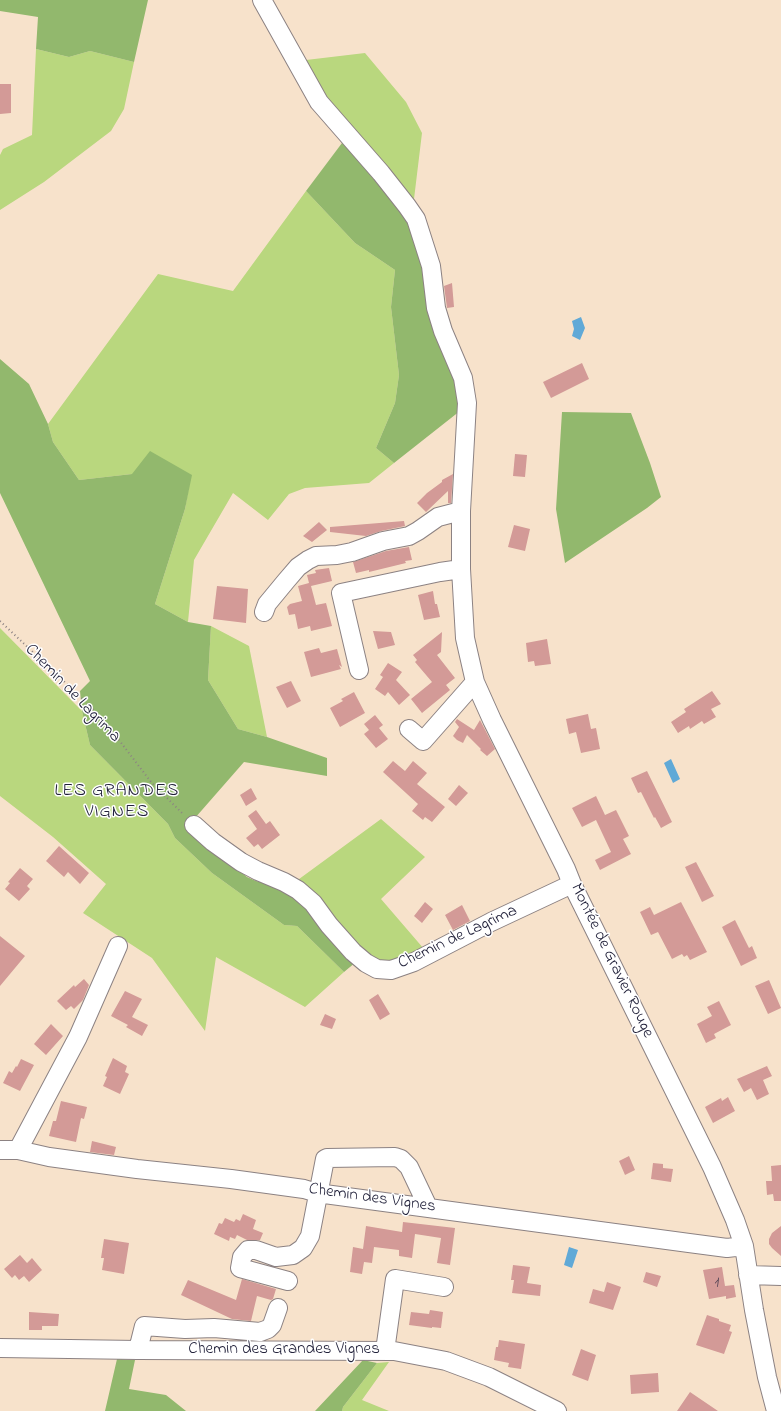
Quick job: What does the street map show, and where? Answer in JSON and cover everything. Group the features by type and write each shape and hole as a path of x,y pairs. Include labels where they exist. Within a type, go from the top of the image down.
{"street":[{"name":"Montée de Gravier Rouge","path":"262,0 319,102 381,173 416,219 431,266 436,308 443,331 463,378 467,403 460,511 461,569 465,638 475,682 572,884 712,1167 735,1220 744,1246 767,1377 776,1411"},
{"path":"264,612 267,604 286,581 298,567 308,560 316,556 345,553 383,541 409,536 438,517 460,511"},
{"path":"358,670 341,593 461,569"},
{"path":"409,729 423,741 475,682"},
{"name":"Chemin de Lagrima","path":"194,825 213,842 241,862 298,890 313,903 329,925 353,952 366,963 377,969 390,970 414,962 491,922 572,884"},
{"path":"18,1150 78,1037 118,946"},
{"name":"Chemin des Vignes","path":"0,1150 18,1150 63,1159 231,1179 304,1189 317,1193 727,1248 744,1246"},
{"path":"288,1281 240,1268 242,1257 248,1250 256,1250 276,1257 293,1255 303,1248 310,1236 317,1193 325,1159 395,1157 401,1159 409,1167 428,1207"},
{"path":"748,1275 781,1276"},
{"path":"385,1351 395,1279 444,1287"},
{"path":"138,1350 144,1326 185,1329 214,1328 260,1332 268,1329 272,1325 278,1308"},
{"name":"Chemin des Grandes Vignes","path":"0,1348 394,1351 446,1361 489,1377 557,1411"}],"path":[{"name":"Chemin de Lagrima","path":"0,621 90,706 119,740 151,782 194,825"}],"green space":[{"path":"0,0 148,0 134,62 90,51 69,57 36,49 38,17 0,11"},
{"path":"36,49 69,57 90,51 134,62 124,109 111,131 44,182 0,210 0,155 3,149 32,135"},
{"path":"365,53 406,102 422,133 414,199 339,115 324,94 306,60"},
{"path":"342,143 387,189 410,227 465,407 394,463 376,448 395,403 399,375 391,307 395,270 355,243 306,191"},
{"path":"306,191 355,243 395,270 391,307 399,375 395,403 376,448 394,463 369,483 305,488 289,494 268,520 233,493 194,560 188,622 155,604 185,509 191,475 132,474 79,480 53,442 48,424 158,274 233,291"},
{"path":"0,359 29,384 48,424 53,442 79,480 132,474 150,451 192,475 185,509 155,604 188,622 211,626 208,680 238,729 267,737 327,758 327,776 244,762 195,818 193,832 247,877 279,887 293,894 356,962 344,972 297,926 284,925 212,873 175,838 168,824 90,745 82,711 80,691 90,681 0,493"},
{"path":"562,412 631,413 661,497 565,563 556,509"},
{"path":"211,626 249,646 267,737 238,729 208,680"},
{"path":"0,628 82,711 90,745 168,824 175,838 212,873 284,925 297,926 344,972 305,1007 216,957 205,1031 152,958 83,913 106,884 53,837 0,796"},
{"path":"381,819 425,857 381,899 424,949 393,965 372,963 295,882"},
{"path":"117,1359 135,1360 129,1389 166,1395 186,1411 105,1411"},
{"path":"363,1360 377,1363 343,1407 342,1411 315,1411"},
{"path":"389,1362 362,1400 389,1411 342,1411 343,1407 377,1363"}],"water":[{"path":"581,317 585,328 580,340 572,336 574,329 572,321"},
{"path":"671,759 680,779 673,783 664,763"},
{"path":"569,1247 578,1250 572,1268 564,1265"}],"building":[{"path":"0,84 11,84 11,113 0,114"},
{"path":"452,283 454,307 447,308 444,286"},
{"path":"582,363 589,379 551,398 543,382"},
{"path":"515,454 527,455 525,477 513,476"},
{"path":"453,474 451,503 448,503 448,491 426,512 417,503 427,493 442,482 442,480"},
{"path":"404,521 405,526 366,536 330,532 330,527"},
{"path":"319,522 327,530 312,542 303,536"},
{"path":"514,525 530,529 525,551 508,547"},
{"path":"409,547 412,560 405,561 406,563 369,572 369,570 356,573 353,562 386,551"},
{"path":"329,568 332,581 311,586 316,605 326,603 332,626 311,631 310,626 298,629 295,614 289,615 287,607 290,604 302,601 298,586 309,583 307,575 316,573 315,570"},
{"path":"217,586 248,589 246,623 213,619"},
{"path":"433,591 435,604 437,604 440,617 424,620 418,595"},
{"path":"373,631 391,632 395,645 378,649"},
{"path":"442,632 441,652 437,655 455,678 446,685 450,690 422,713 411,699 432,682 415,662 417,660 413,655"},
{"path":"547,639 551,664 535,666 534,661 528,662 526,643"},
{"path":"319,648 321,653 337,649 342,667 339,665 341,669 311,677 304,652"},
{"path":"388,663 402,672 396,680 410,695 399,705 388,692 385,696 375,689 383,677 380,675"},
{"path":"291,681 301,701 287,708 276,687"},
{"path":"712,691 721,704 711,709 716,717 704,724 702,721 690,729 689,726 678,733 671,722 686,712 684,709"},
{"path":"354,692 365,713 340,727 330,708 343,701 341,699"},
{"path":"588,714 591,729 596,728 600,749 581,753 576,732 569,734 566,719"},
{"path":"375,715 383,725 379,728 388,739 376,748 364,734 369,730 364,724"},
{"path":"457,719 474,730 480,720 495,749 487,756 467,735 463,743 457,740 453,736 459,727 455,722"},
{"path":"393,761 405,771 413,761 427,773 417,784 445,807 432,822 425,817 423,820 412,811 418,804 383,772"},
{"path":"647,771 672,822 661,828 655,817 654,818 641,792 638,793 631,778"},
{"path":"459,785 468,793 456,806 448,799"},
{"path":"251,788 257,799 246,806 240,795"},
{"path":"596,796 605,815 616,810 629,836 623,839 631,854 600,870 595,860 611,852 596,820 582,827 572,808"},
{"path":"256,810 266,824 270,821 280,835 262,849 258,844 254,847 246,838 257,829 248,816"},
{"path":"59,846 89,873 80,884 68,872 64,877 46,861"},
{"path":"696,862 714,896 702,902 685,867"},
{"path":"20,868 33,879 27,886 30,889 19,901 5,889 10,883 8,882"},
{"path":"425,902 433,909 422,923 414,916"},
{"path":"681,902 707,952 690,960 687,955 684,957 682,954 672,959 658,932 651,935 640,912 650,907 654,915"},
{"path":"462,905 470,921 453,930 445,915"},
{"path":"735,920 749,948 752,946 757,958 741,966 722,927"},
{"path":"0,936 25,956 0,986"},
{"path":"84,979 89,985 83,1000 74,1009 71,1006 66,1010 57,1001 74,985 75,987"},
{"path":"769,980 781,1008 768,1014 755,986"},
{"path":"125,991 142,999 132,1017 148,1025 142,1036 126,1027 128,1025 111,1016"},
{"path":"378,994 390,1014 380,1020 369,1000"},
{"path":"719,1001 731,1025 714,1034 716,1038 706,1043 697,1024 712,1016 707,1007"},
{"path":"325,1014 336,1019 332,1029 320,1025"},
{"path":"51,1024 63,1036 46,1055 34,1044"},
{"path":"113,1058 127,1066 125,1072 129,1074 120,1094 103,1086 107,1077 105,1076"},
{"path":"21,1059 34,1065 20,1091 3,1083 9,1071 12,1073"},
{"path":"767,1066 772,1076 763,1080 769,1094 757,1100 751,1088 744,1092 737,1079"},
{"path":"728,1097 735,1111 713,1123 705,1107 721,1098 722,1101"},
{"path":"61,1101 87,1107 84,1119 81,1118 76,1142 49,1136 53,1121 56,1121"},
{"path":"92,1141 116,1147 114,1155 90,1152"},
{"path":"629,1156 635,1170 625,1175 619,1161"},
{"path":"653,1163 663,1164 663,1168 673,1169 671,1182 651,1179"},
{"path":"781,1165 781,1201 774,1201 773,1194 767,1195 766,1181 772,1181 771,1166"},
{"path":"243,1214 256,1220 253,1229 263,1233 260,1240 247,1240 237,1235 235,1239 230,1237 229,1241 214,1234 219,1223 222,1224 225,1218 234,1222 236,1219 240,1221"},
{"path":"403,1222 455,1228 450,1265 437,1263 441,1238 415,1234 412,1258 399,1256 399,1250 374,1247 372,1263 364,1262 362,1274 350,1272 353,1247 363,1249 366,1226 402,1232"},
{"path":"781,1226 781,1256 769,1244 769,1239 772,1233"},
{"path":"104,1239 129,1243 124,1274 102,1270 104,1258 101,1258"},
{"path":"20,1255 27,1263 32,1258 42,1270 29,1282 24,1276 19,1280 15,1275 12,1278 4,1269"},
{"path":"513,1265 530,1267 527,1283 541,1285 540,1296 512,1293 514,1280 511,1280"},
{"path":"722,1267 725,1286 734,1285 736,1297 726,1299 726,1296 709,1299 703,1270"},
{"path":"646,1272 661,1276 657,1287 643,1282"},
{"path":"242,1279 276,1289 273,1299 271,1300 257,1296 251,1321 232,1319 181,1295 188,1280 236,1300"},
{"path":"607,1282 621,1287 613,1310 589,1303 593,1289 604,1292"},
{"path":"430,1310 443,1312 441,1328 409,1325 411,1312 429,1314"},
{"path":"29,1312 59,1314 58,1326 42,1326 42,1330 29,1330"},
{"path":"707,1315 731,1325 729,1331 732,1332 724,1354 696,1345"},
{"path":"499,1340 525,1344 521,1369 508,1367 509,1363 494,1360 496,1347 498,1347"},
{"path":"581,1349 596,1355 588,1381 572,1375"},
{"path":"658,1373 659,1392 631,1394 630,1375"},
{"path":"690,1392 718,1411 677,1411"}],"district":[{"name":"LES GRANDES VIGNES","path":"117,802"}]}
